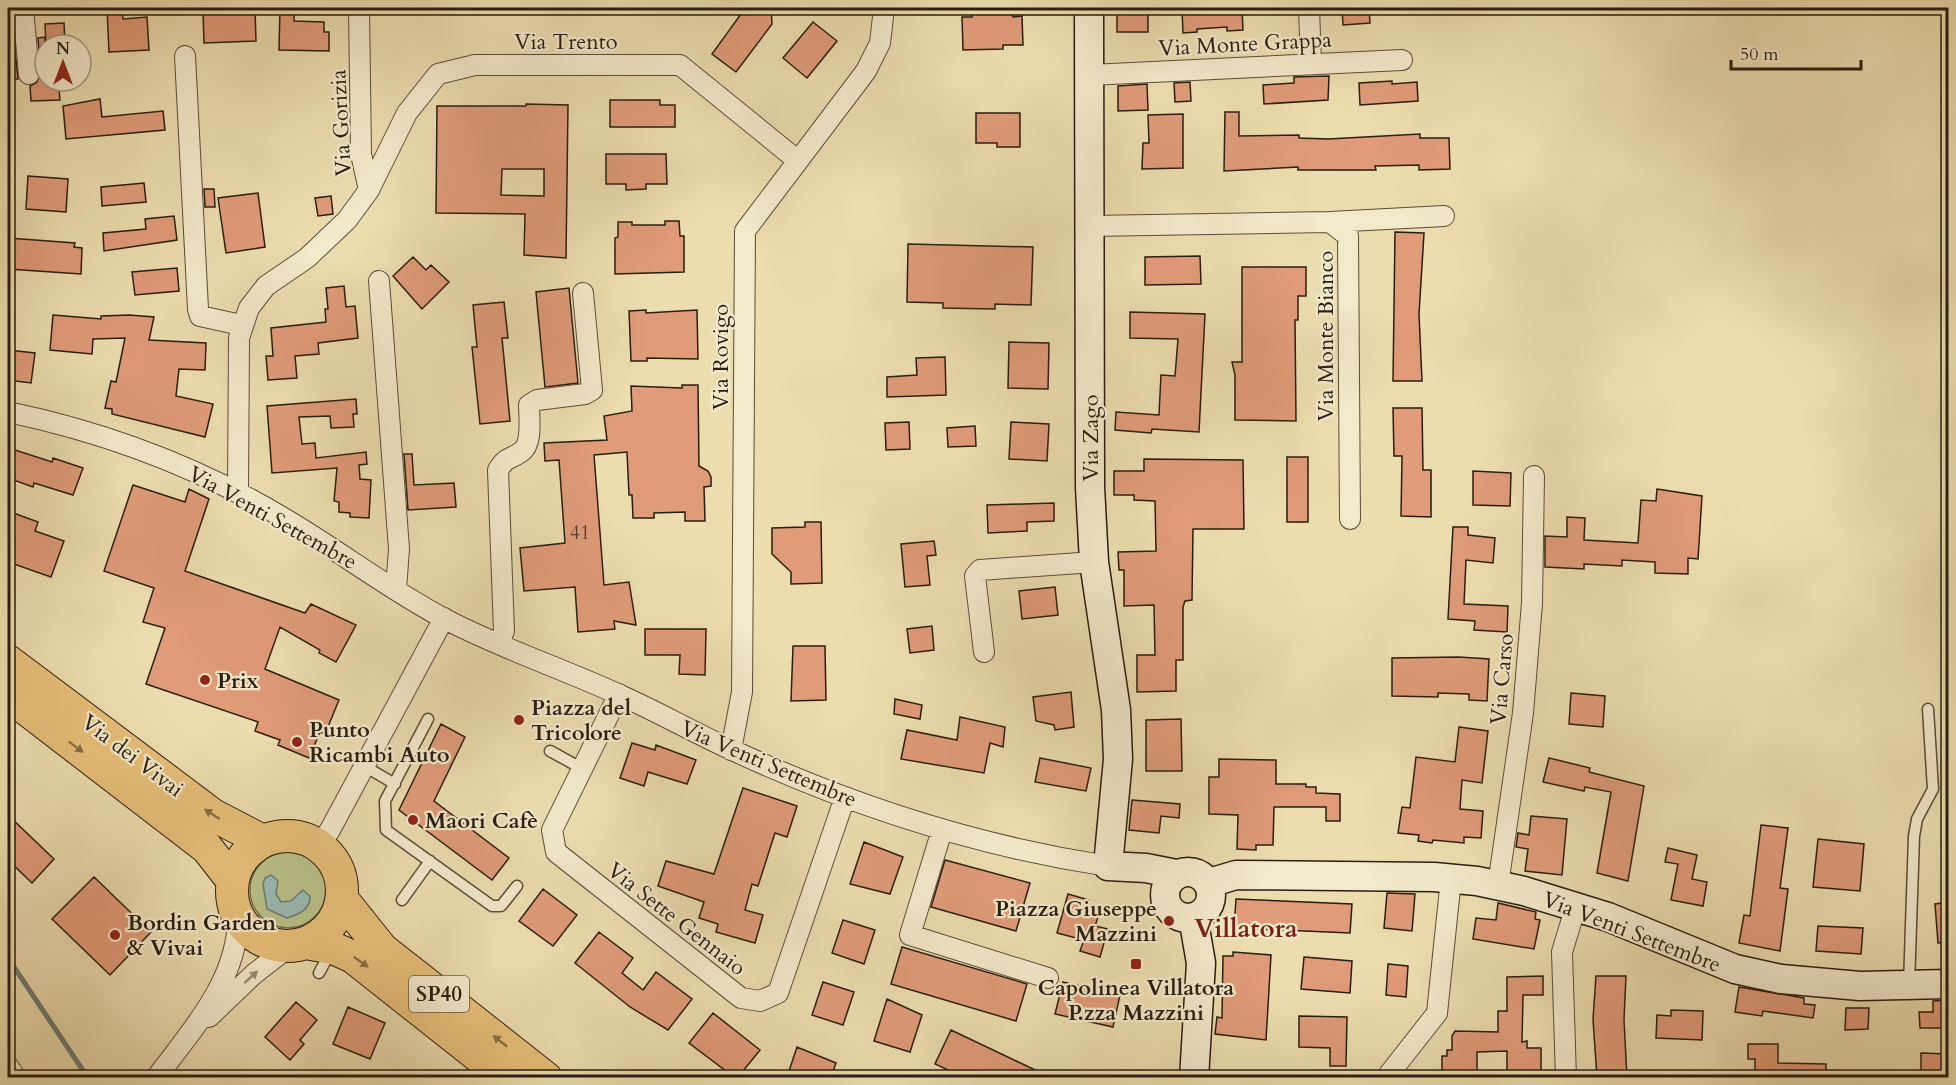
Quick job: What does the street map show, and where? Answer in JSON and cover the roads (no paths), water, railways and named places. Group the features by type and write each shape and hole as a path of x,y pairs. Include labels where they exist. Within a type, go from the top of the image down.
{"main road":[{"name":"Via dei Vivai","path":"8,661 213,815 263,841"},
{"name":"Via dei Vivai","path":"8,695 207,848 232,880"},
{"path":"238,917 232,897 232,880 238,864 249,850 277,836 292,836 319,846 330,856 338,869 342,900 330,926 312,953"},
{"name":"SP40","path":"342,900 382,949 546,1077"},
{"name":"SP40","path":"238,917 258,939 273,945 312,953 353,957 506,1077"}],"street":[{"path":"22,8 29,74"},
{"name":"Via Gorizia","path":"238,492 238,355 241,325 249,308 266,286 329,240 369,190 361,154 359,8"},
{"name":"Via Rovigo","path":"731,750 742,692 745,231 866,71 880,43 884,8"},
{"name":"Via Zago","path":"1089,8 1090,487 1094,562 1116,710 1119,759 1108,866"},
{"path":"1309,8 1311,64"},
{"path":"186,56 198,309 200,316 207,320 241,325"},
{"name":"Via Monte Grappa","path":"1090,75 1402,60"},
{"name":"Via Trento","path":"369,190 407,113 438,74 475,65 680,65 797,160"},
{"path":"1330,222 1444,216"},
{"name":"Via Monte Bianco","path":"1090,226 1330,222 1348,236 1350,519"},
{"path":"380,281 399,549 396,589"},
{"path":"499,644 504,631 498,470 507,458 522,452 528,443 529,405 537,400 585,394 592,390 583,293"},
{"name":"Via Venti Settembre","path":"8,412 45,419 125,443 183,466 238,492 444,618 499,644 619,694 731,750 845,797 942,830 1042,856 1108,866"},
{"name":"Via Carso","path":"1498,885 1523,713 1532,603 1534,476"},
{"path":"984,652 975,576 980,570 1094,562"},
{"path":"319,846 444,618"},
{"name":"Via Sette Gennaio","path":"619,694 552,830 556,852 741,998 760,1001 778,993 845,797"},
{"path":"942,830 910,935 1048,978"},
{"path":"1108,866 1146,868 1170,887 1172,912 1179,916 1200,915 1210,904 1209,883 1204,877 1190,871 1170,887"},
{"name":"Via Venti Settembre","path":"1209,883 1236,875 1451,879 1498,885 1575,906 1735,969 1781,979 1860,986 1948,984"},
{"path":"1386,1077 1437,1013 1451,879"},
{"path":"1566,1077 1562,952 1575,906"},
{"path":"156,1077 192,1030 224,980 238,942 238,917"},
{"path":"1193,917 1201,963 1194,1077"},
{"path":"192,1030 213,1015 254,974 312,953"},
{"path":"8,1066 16,1077"}],"lane":[{"path":"1909,986 1914,836 1917,819 1933,789 1928,709"},
{"path":"428,719 385,801 386,830 492,906 501,906 517,886"},
{"path":"550,751 583,769"},
{"path":"364,766 395,784"},
{"path":"402,900 429,861"}],"water":[{"path":"271,875 278,881 276,894 281,902 291,901 303,890 310,896 306,908 287,918 267,909 263,884 265,878"}],"waterway":[{"path":"8,958 88,1078"}],"place":[{"name":"Prix","path":"205,680"},
{"name":"Piazza del Tricolore","path":"519,720"},
{"name":"Punto Ricambi Auto","path":"297,742"},
{"name":"Maori Cafè","path":"413,820"},
{"name":"Piazza Giuseppe Mazzini","path":"1169,921"},
{"name":"Bordin Garden & Vivai","path":"115,935"},
{"name":"Capolinea Villatora P.zza Mazzini","path":"1136,964"}],"district":[{"name":"Villatora","path":"1246,928"}]}
